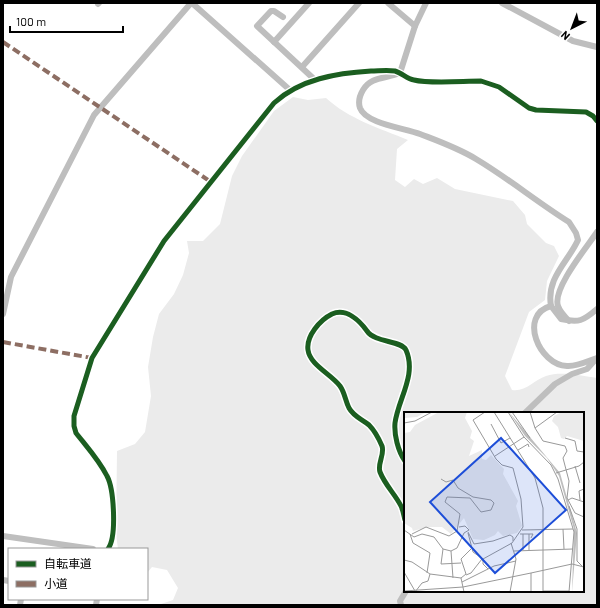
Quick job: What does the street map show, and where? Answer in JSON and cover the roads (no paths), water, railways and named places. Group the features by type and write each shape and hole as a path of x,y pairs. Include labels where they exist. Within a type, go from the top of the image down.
{"street":[{"path":"3,314 11,277 94,115 191,3 289,87 291,91"},
{"path":"274,42 309,3"},
{"path":"302,67 359,3"},
{"path":"388,3 415,26"},
{"path":"400,73 415,26 426,3"},
{"path":"502,3 573,42 597,47"},
{"path":"283,17 274,11 271,11 257,26 314,80"},
{"path":"108,548 113,532 114,507 108,477 76,432 74,426 74,416 92,358 164,241 274,103 291,91 314,80 349,72 389,71 400,73 414,80 490,82 536,110 586,112 596,117"},
{"path":"400,73 374,79 366,85 360,94 359,100 360,108 366,116 372,120 405,129 429,138 475,158 569,222 574,228 578,240 553,281 550,295 551,306 561,319 575,322 582,320 597,309"},
{"path":"569,321 560,311 557,305 557,298 562,284 597,232"},
{"path":"551,306 539,311 535,318 534,333 539,346 545,354 560,365 569,367 597,358"},
{"path":"404,458 397,441 395,424 407,388 409,362 406,349 400,344 385,342 369,334 350,314 336,312 326,317 312,333 309,341 308,350 311,358 338,384 344,392 349,408 358,418 369,425 378,437 383,448 379,470 386,484 401,505 404,516"},
{"path":"526,412 555,384 572,374 587,369 597,358"},
{"path":"3,536 86,548"},
{"path":"401,605 400,601 405,592"}]}
